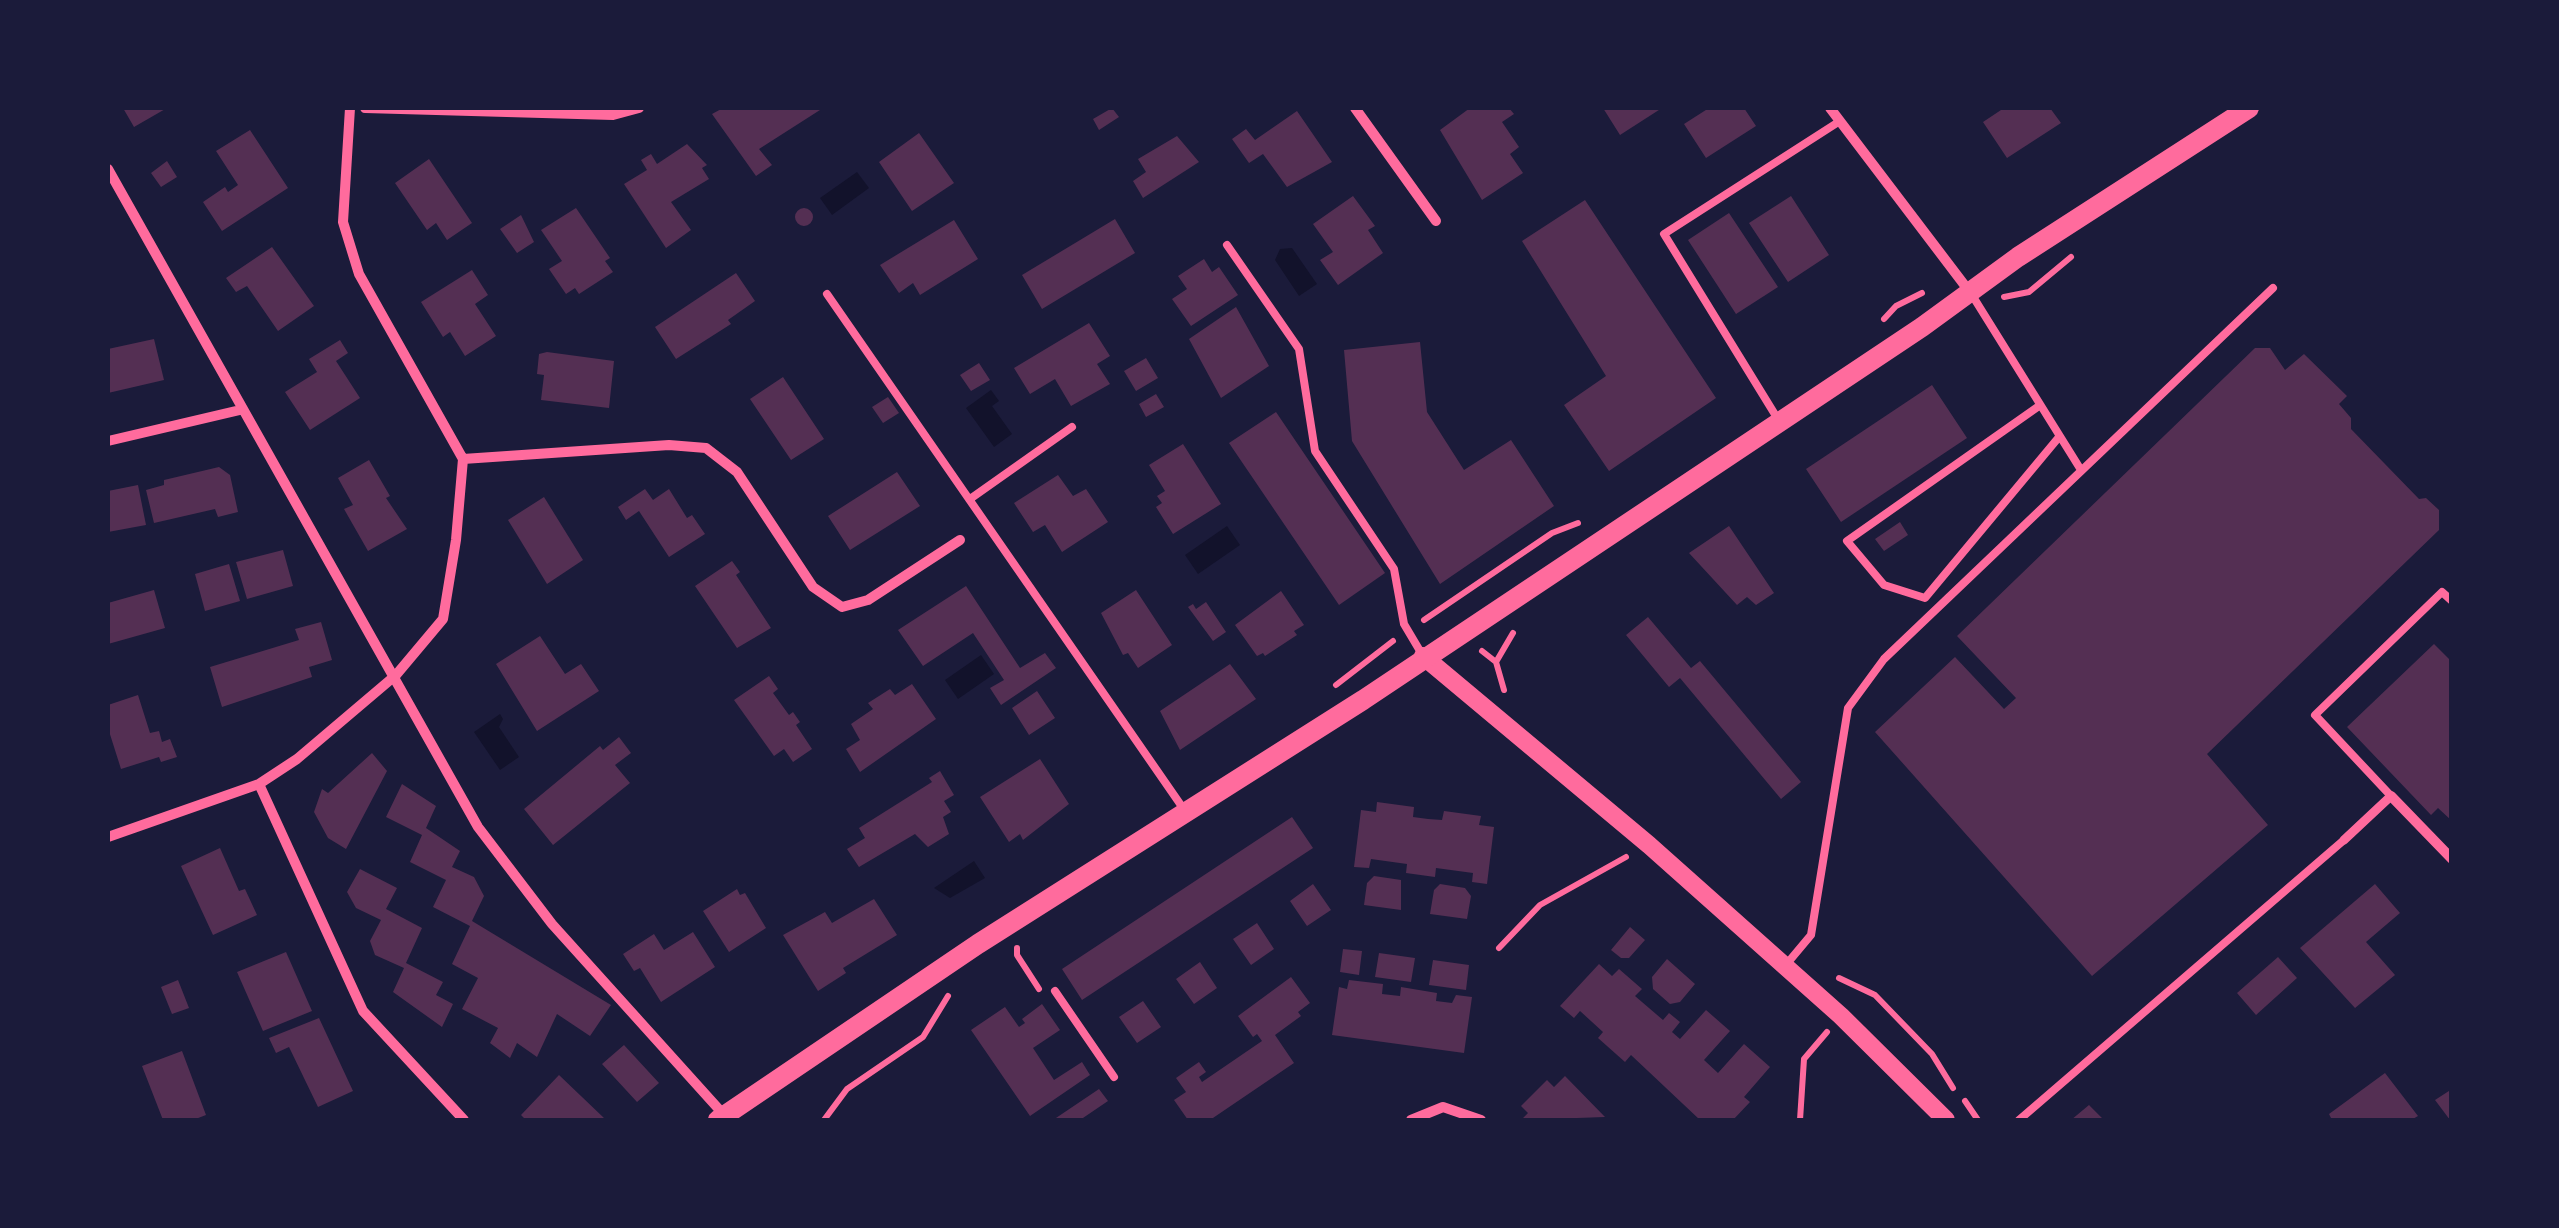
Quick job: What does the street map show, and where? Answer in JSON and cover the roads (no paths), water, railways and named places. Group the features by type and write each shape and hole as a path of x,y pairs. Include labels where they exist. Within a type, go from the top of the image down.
{"main road":[{"path":"722,1118 1185,811 1363,700 1969,291 2249,108"}],"street":[{"path":"108,838 258,784 297,759 396,675 443,619 456,540 463,459 358,274 343,222 350,108"},
{"path":"365,108 613,116 639,108"},
{"path":"1355,108 1436,221"},
{"path":"1830,108 1969,291"},
{"path":"108,169 240,410 396,675 478,827 552,924 722,1118"},
{"path":"108,441 240,410"},
{"path":"463,459 669,445 706,448 737,472 813,588 842,607 868,600 960,540"},
{"path":"1423,656 1649,845 1841,1016 1946,1120"},
{"path":"258,784 362,1011 464,1120"},
{"path":"2344,840 2391,796 2452,858"},
{"path":"1411,1120 1443,1107 1481,1120"}],"lane":[{"path":"1779,421 1664,234 1840,122"},
{"path":"1227,246 1299,349 1315,451 1394,570 1404,624 1423,656"},
{"path":"1785,966 1811,935 1848,708 1884,659 2274,288"},
{"path":"1969,291 2080,470"},
{"path":"828,294 1185,811"},
{"path":"2039,406 1847,540 1884,586 1925,598 2059,437"},
{"path":"970,499 1072,427"},
{"path":"2391,796 2315,715 2442,592 2452,601"},
{"path":"2019,1120 2344,840"},
{"path":"1055,991 1114,1077"}]}
